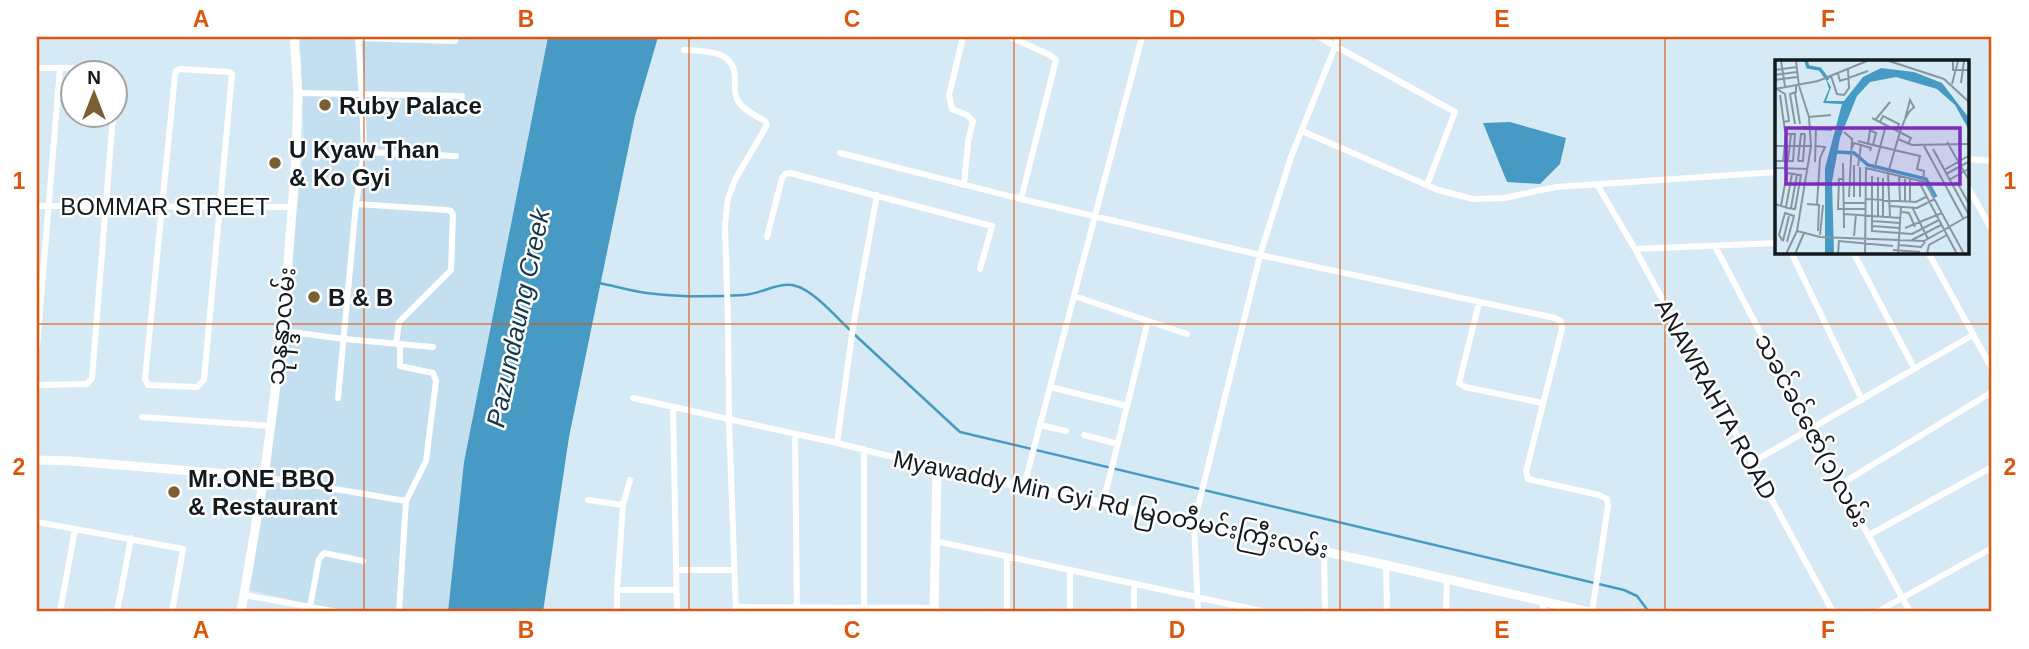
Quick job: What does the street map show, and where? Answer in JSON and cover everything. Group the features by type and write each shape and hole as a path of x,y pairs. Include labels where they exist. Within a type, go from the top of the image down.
{"main road":[{"name":"သုနန္ဒာလမ်း","path":"241,612 264,477 283,331 293,207 298,93 294,37"},
{"path":"37,460 264,477"},
{"name":"Myawaddy Min Gyi Rd မြဝတီမင်းကြီးလမ်း","path":"937,468 1324,551 1590,612"},
{"path":"934,610 937,468"}],"street":[{"path":"338,397 356,204 364,152 358,37 455,41"},
{"path":"963,37 949,94 952,109 967,115 973,121 964,185"},
{"path":"1010,37 1051,55 1056,60 1021,199"},
{"path":"1024,486 1142,37"},
{"path":"1320,37 1455,112 1427,185"},
{"path":"1198,612 1194,523 1201,494 1260,255 1291,157 1339,37"},
{"path":"684,50 707,51 728,59 735,70 738,102 765,121 766,125 736,178 728,198 725,225 736,610 934,610"},
{"path":"37,68 60,68 37,346"},
{"path":"176,71 229,72 232,74 204,380 197,387 148,384 145,379 164,206 176,71"},
{"path":"298,93 462,96"},
{"path":"37,385 91,382 112,130"},
{"path":"1302,131 1427,185 1473,199 1504,198 1556,187 1775,172"},
{"path":"364,152 456,156"},
{"path":"840,153 1094,217 1561,321 1562,329 1526,471 1528,480 1607,499 1590,612"},
{"path":"1969,159 1992,161"},
{"path":"766,237 785,174 992,226 980,268"},
{"name":"ANAWRAHTA ROAD","path":"1598,186 1833,612"},
{"path":"1969,189 1992,230"},
{"path":"837,443 853,327 877,195"},
{"path":"356,204 447,210 453,215 451,270 399,322 400,366 433,373 436,378 426,461 406,501 399,612"},
{"name":"BOMMAR STREET","path":"37,206 293,207"},
{"path":"1634,249 1775,243"},
{"name":"သခင်ခင်ဇော်(၁)လမ်း","path":"1716,246 1810,428 1910,612"},
{"path":"1792,254 1862,400"},
{"path":"1854,254 1914,368"},
{"path":"1929,254 1992,369"},
{"path":"1073,296 1187,334"},
{"path":"1479,303 1459,383 1465,387 1543,402"},
{"path":"1103,503 1148,321"},
{"path":"283,331 433,347"},
{"path":"1751,463 1973,335"},
{"path":"1050,387 1127,406"},
{"path":"1841,484 1992,392"},
{"name":"Myawaddy Min Gyi Rd မြဝတီမင်းကြီးလမ်း","path":"633,398 864,449 937,468"},
{"path":"673,407 677,612"},
{"path":"142,417 270,426"},
{"path":"1040,425 1066,431"},
{"path":"795,434 797,610"},
{"path":"1084,435 1118,444"},
{"path":"864,449 864,610"},
{"path":"1869,534 1992,467"},
{"path":"264,477 406,501"},
{"path":"617,612 623,505 630,480"},
{"path":"588,500 623,505"},
{"path":"37,522 183,549 173,612"},
{"path":"60,612 75,529"},
{"path":"117,612 131,538"},
{"path":"935,541 1266,612"},
{"path":"1877,612 1992,548"},
{"path":"1324,551 1325,612"},
{"path":"310,607 321,555 324,553 363,561"},
{"path":"1007,557 1007,612"},
{"path":"1386,565 1387,612"},
{"path":"676,570 734,570"},
{"path":"1070,570 1070,612"},
{"path":"1447,579 1447,612"},
{"path":"1133,584 1134,612"},
{"path":"617,590 676,590"},
{"path":"244,595 338,612"},
{"path":"1541,601 1545,612"}],"shaded area":[{"path":"300,37 548,37 464,462 448,612 344,612 245,589 268,470 304,148"}],"water":[{"name":"Pazundaung Creek","path":"548,37 658,37 635,116 569,437 543,612 448,612 464,462"},
{"path":"1510,122 1566,138 1560,164 1540,184 1507,182 1483,123"}],"waterway":[{"path":"599,283 647,293 696,296 744,295 784,285 796,286 817,299 850,330"},
{"path":"855,335 960,432 1624,590 1637,596 1649,612"}],"place":[{"name":"Ruby Palace","path":"325,105"},
{"name":"U Kyaw Than & Ko Gyi","path":"275,163"},
{"name":"B & B","path":"314,297"},
{"name":"Mr.ONE BBQ & Restaurant","path":"174,492"}]}
